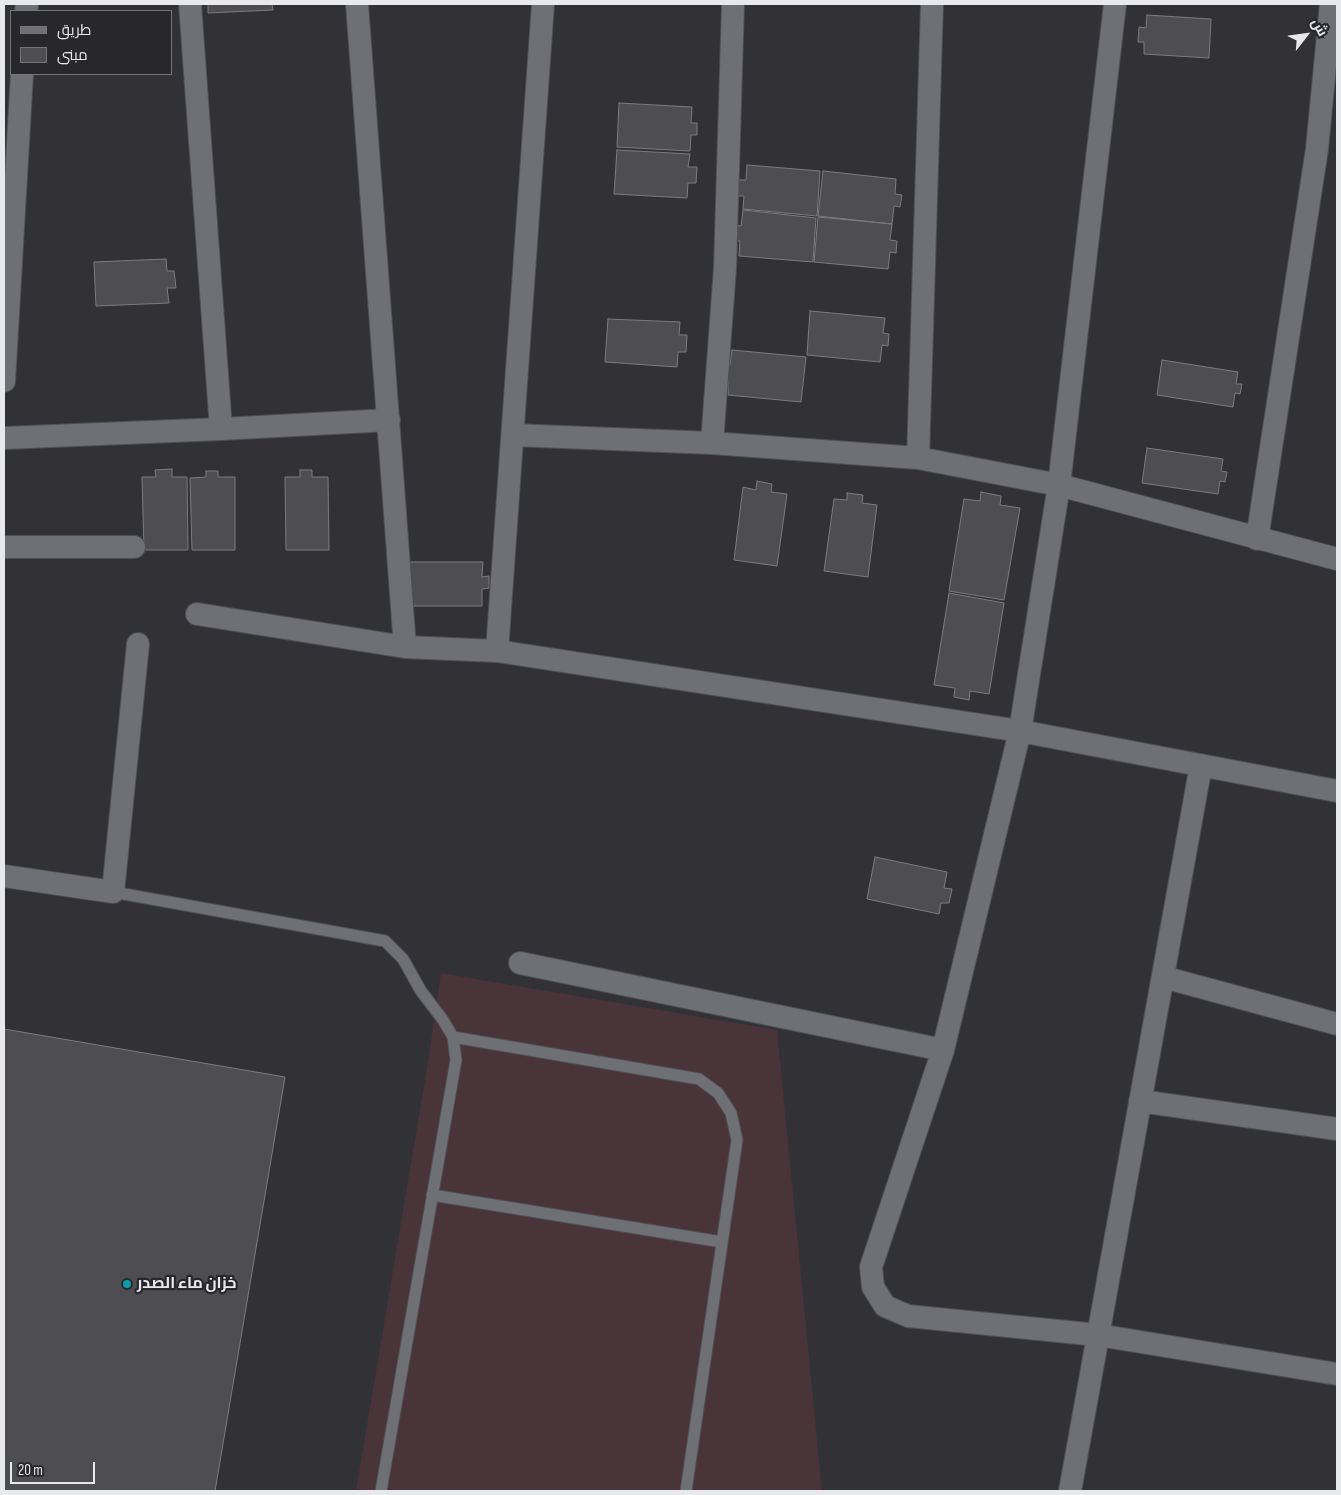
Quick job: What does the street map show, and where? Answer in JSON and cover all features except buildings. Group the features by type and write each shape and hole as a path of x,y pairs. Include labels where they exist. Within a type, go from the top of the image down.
{"street":[{"path":"190,4 221,429"},
{"path":"357,4 405,646"},
{"path":"497,650 543,4"},
{"path":"712,443 725,268 732,4"},
{"path":"918,458 932,4"},
{"path":"1114,4 1058,485 1020,731 943,1050 871,1267 873,1287 885,1306 908,1316 1098,1335 1337,1374"},
{"path":"1258,539 1317,149 1331,4"},
{"path":"4,381 22,75"},
{"path":"4,438 389,420"},
{"path":"513,435 712,443 918,458 1058,485 1337,559"},
{"path":"4,547 134,547"},
{"path":"197,614 405,646 497,650 1020,731 1337,791"},
{"path":"4,876 113,892 138,644"},
{"path":"1070,1491 1201,765"},
{"path":"520,963 943,1050"},
{"path":"1163,977 1337,1024"},
{"path":"1140,1101 1337,1129"}],"lane":[{"path":"113,892 386,941 403,959 421,991 453,1037 456,1060 381,1491"},
{"path":"453,1037 700,1079 718,1093 731,1113 737,1140 686,1491"},
{"path":"432,1195 722,1242"}],"shaded area":[{"path":"441,973 777,1030 822,1491 356,1491"}],"place":[{"name":"خزان ماء الصدر","path":"127,1284"}]}
